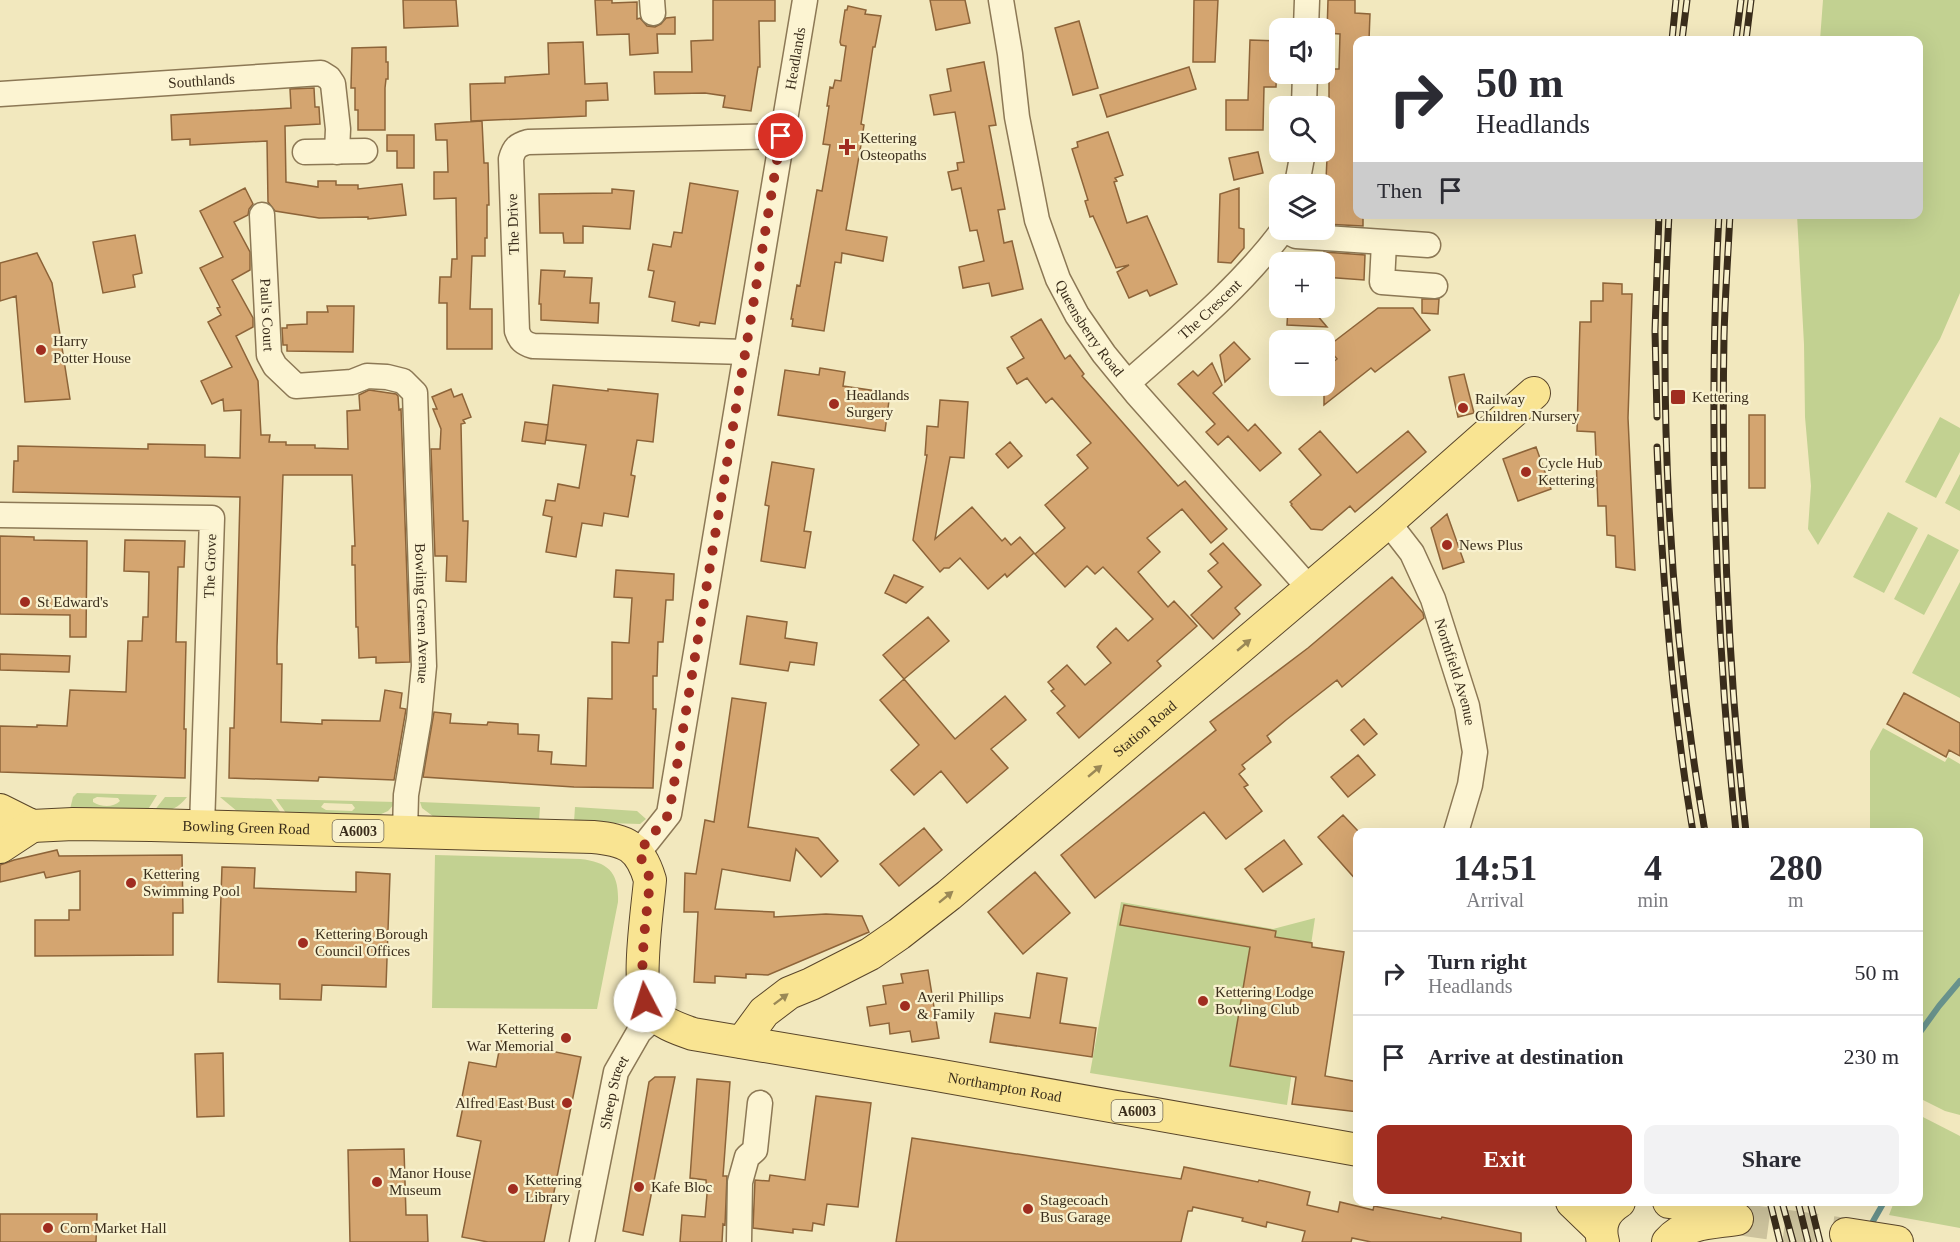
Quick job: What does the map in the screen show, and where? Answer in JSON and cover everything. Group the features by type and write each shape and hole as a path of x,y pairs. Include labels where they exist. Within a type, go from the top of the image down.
{"main road":[{"name":"Station Road","path":"742,1042 764,1012 789,993 870,954 949,895 1310,589 1534,393"},
{"name":"Bowling Green Road","path":"0,810 13,835 73,824 593,837 615,839 638,853"},
{"path":"638,853 650,880 643,990 649,1009 656,1016"},
{"name":"Northampton Road","path":"656,1016 677,1029 693,1034 1353,1149"},
{"path":"1576,1206 1602,1236"},
{"path":"1602,1236 1603,1218 1614,1206"},
{"path":"1660,1206 1667,1229 1666,1242"},
{"path":"1666,1242 1676,1232 1689,1227 1737,1219 1691,1206"},
{"path":"1846,1234 1897,1242"}],"street":[{"name":"Headlands","path":"638,853 669,814 805,0"},
{"name":"Queensberry Road","path":"1001,0 1017,117 1037,220 1058,279 1077,315 1104,354 1310,589"},
{"path":"1306,18 1307,0"},
{"name":"Southlands","path":"0,94 321,73 333,84 338,129 337,152"},
{"name":"The Drive","path":"746,352 533,346 519,339 516,331 511,159 513,150 528,142 781,136"},
{"path":"305,152 365,151"},
{"name":"Paul's Court","path":"262,215 269,355 275,366 296,386 352,382 367,376 387,377 403,381 415,393"},
{"path":"1335,239 1428,245"},
{"name":"The Crescent","path":"1128,383 1241,279 1264,256 1276,240"},
{"path":"1384,243 1382,282 1435,286"},
{"name":"Bowling Green Avenue","path":"405,832 406,795 419,719 424,666 415,393"},
{"name":"The Grove","path":"0,515 212,518 202,827"},
{"name":"Northfield Avenue","path":"1388,522 1412,553 1433,599 1467,706 1475,752 1470,786 1457,828"},
{"name":"Sheep Street","path":"582,1242 616,1072 639,1032 656,1016"},
{"path":"739,1242 740,1182 747,1157 754,1150 760,1104"}],"green space":[{"path":"1823,0 1960,0 1960,293 1940,339 1818,545 1808,529 1811,486 1805,417 1804,344 1797,219 1923,219 1923,36 1820,36"},
{"path":"1940,417 1960,428 1960,452 1936,498 1905,482"},
{"path":"1960,474 1960,511 1945,503"},
{"path":"1888,512 1918,528 1884,593 1853,577"},
{"path":"1928,534 1959,550 1924,615 1894,599"},
{"path":"1960,582 1960,698 1912,673"},
{"path":"1883,728 1945,762 1948,757 1960,764 1960,1115 1945,1111 1923,1100 1923,828 1870,828 1870,751"},
{"path":"77,793 157,795 147,811 70,809 73,797","holes":["97,797 118,798 120,801 110,806 93,802 93,799"]},
{"path":"165,797 187,797 173,809 154,811"},
{"path":"220,797 271,799 281,813 238,812"},
{"path":"276,799 396,802 388,811 377,816 286,813","holes":["324,803 352,804 355,808 352,811 326,810 321,807"]},
{"path":"420,802 540,807 539,821 434,817 422,808"},
{"path":"575,807 637,811 646,819 640,824 574,822"},
{"path":"435,855 580,859 605,866 617,883 618,902 597,1009 432,1008"},
{"name":"Kettering Lodge Bowling Club","path":"1121,902 1273,929 1315,918 1287,1105 1090,1073"},
{"path":"1923,1117 1960,1136 1960,1228 1889,1215 1892,1206 1923,1206"}],"building":[{"path":"403,0 456,0 458,26 404,28"},
{"path":"595,0 612,0 612,3 637,2 637,19 640,18 647,26 655,27 666,18 675,17 675,34 657,34 658,53 630,55 629,34 597,35"},
{"path":"713,0 775,0 775,21 759,21 760,67 758,67 751,111 723,107 725,96 705,93 655,94 654,72 692,72 691,41 713,40"},
{"path":"930,0 965,0 970,23 936,30"},
{"path":"1194,0 1218,0 1215,62 1193,62"},
{"path":"1328,0 1355,0 1355,13 1370,14 1369,36 1353,36 1353,219 1363,219 1363,226 1335,225 1335,174 1326,174 1327,162 1335,162 1335,96 1329,96 1329,84 1335,84 1335,69 1339,69 1340,34 1335,34 1335,18 1327,18"},
{"path":"848,6 866,10 865,14 881,16 875,47 873,47 861,124 864,125 846,230 887,237 883,261 842,253 841,263 835,262 824,331 792,326 793,319 791,319 797,285 800,286 817,190 822,191 830,145 823,144 829,106 827,106 830,87 833,88 835,80 841,81 846,46 841,45 840,42 845,10"},
{"path":"1079,21 1098,88 1073,95 1055,28"},
{"path":"1250,40 1269,41 1269,84 1276,84 1276,87 1264,87 1263,130 1226,130 1226,100 1248,100"},
{"path":"583,42 585,84 607,83 608,100 586,101 586,116 471,121 470,84 505,83 505,77 549,74 548,43"},
{"path":"386,47 388,79 386,79 385,88 385,130 358,130 355,88 351,88 352,48"},
{"path":"984,62 996,125 989,126 1005,209 998,210 1004,243 1012,241 1023,289 992,296 989,283 963,288 959,267 984,261 977,230 970,231 961,188 952,190 948,172 958,170 957,163 964,162 955,112 934,115 930,95 951,91 947,69"},
{"path":"1189,67 1196,89 1107,117 1100,95"},
{"path":"314,88 315,107 319,107 320,124 285,126 286,182 318,187 318,181 336,181 336,185 358,185 358,189 402,184 406,215 368,219 368,217 319,218 275,211 268,202 267,141 190,145 190,139 172,140 171,115 291,108 290,89"},
{"path":"482,121 484,163 488,163 487,238 485,238 485,256 472,256 470,309 492,309 492,349 447,349 447,303 439,303 440,277 451,277 452,259 457,259 456,198 434,199 434,172 448,172 447,140 436,140 435,124"},
{"path":"1108,132 1123,175 1115,178 1117,181 1114,182 1127,223 1147,216 1177,284 1150,296 1147,290 1129,298 1117,272 1129,265 1116,268 1093,216 1090,217 1085,201 1088,200 1072,149 1078,147 1077,142"},
{"path":"387,135 414,135 414,168 397,168 397,151 387,151"},
{"path":"1258,152 1263,173 1234,180 1229,158"},
{"path":"690,183 738,191 715,324 700,322 699,326 672,321 675,302 649,297 654,271 648,270 653,244 671,247 674,232 682,233"},
{"path":"245,188 253,204 248,215 234,222 250,252 250,270 232,280 253,318 253,327 236,336 258,381 261,435 270,435 269,442 286,442 286,445 315,445 315,448 348,449 347,411 360,410 359,395 369,390 398,396 399,410 401,409 410,662 376,663 376,657 359,658 355,565 352,565 352,546 355,546 352,475 283,475 277,647 277,664 282,664 281,722 322,724 322,720 380,721 385,690 402,693 400,708 406,709 394,780 319,777 318,781 229,778 230,728 234,728 240,497 13,492 14,461 18,461 18,446 148,449 148,444 205,445 205,457 240,458 241,410 224,411 223,399 212,404 201,381 232,367 208,322 221,315 217,308 220,307 200,268 223,257 200,211"},
{"path":"1239,188 1239,228 1244,229 1244,248 1231,263 1218,262 1220,194"},
{"path":"612,189 634,191 630,229 583,226 583,243 564,243 563,233 540,233 539,194 612,193"},
{"path":"135,235 142,273 133,275 135,287 103,293 93,242"},
{"name":"Harry Potter House","path":"37,253 52,283 70,399 25,402 16,296 0,301 0,263"},
{"path":"1335,253 1365,255 1364,280 1335,278"},
{"path":"541,270 565,271 564,277 592,278 590,303 599,303 598,323 541,320 541,304 539,304"},
{"path":"1603,283 1622,284 1622,294 1632,294 1628,418 1635,570 1616,567 1615,536 1607,535 1606,506 1598,506 1595,432 1577,431 1580,322 1591,322 1591,301 1603,301"},
{"path":"1422,299 1439,299 1438,314 1422,313"},
{"path":"327,306 354,306 353,352 287,351 287,345 283,345 282,328 287,328 287,325 307,324 307,312 328,312"},
{"path":"1378,308 1413,308 1430,330 1375,372 1371,368 1324,405 1324,396 1335,396 1335,361 1337,359 1335,341"},
{"path":"1287,318 1319,318 1327,327 1287,325"},
{"path":"1041,319 1065,359 1070,355 1084,374 1082,376 1178,486 1185,481 1227,529 1211,543 1182,509 1147,538 1160,552 1138,572 1168,607 1174,601 1197,626 1157,661 1161,666 1079,738 1057,713 1065,706 1051,691 1054,689 1048,682 1067,665 1085,685 1111,663 1097,647 1100,643 1116,628 1128,641 1153,619 1103,567 1095,574 1087,566 1065,587 1035,554 1065,528 1045,505 1088,468 1077,455 1091,443 1052,398 1046,403 1027,378 1017,384 1007,368 1024,358 1011,337"},
{"path":"1234,342 1250,359 1225,382 1220,355"},
{"path":"1212,363 1222,385 1213,393 1248,431 1255,424 1281,453 1260,471 1228,436 1218,445 1206,432 1215,424 1178,384 1193,371 1198,376"},
{"name":"Headlands Surgery","path":"820,368 845,372 843,386 890,393 885,431 778,415 785,370 819,375"},
{"path":"1464,374 1474,413 1458,417 1449,377"},
{"path":"553,385 658,394 653,442 637,440 631,475 635,476 628,517 604,513 602,526 582,523 576,557 546,552 552,517 543,515 546,500 555,501 558,484 579,488 586,445 546,440"},
{"path":"451,389 454,397 462,394 471,417 463,420 465,423 461,424 463,521 468,521 466,582 446,581 447,556 435,556 431,449 440,449 441,429 433,409 437,409 432,397"},
{"path":"940,400 968,402 964,458 950,457 935,539 972,507 1002,541 1005,538 1011,545 1020,537 1034,553 1007,577 1005,574 988,589 960,558 949,568 944,568 940,572 913,540 927,455 925,455 927,426 938,427"},
{"path":"1749,415 1765,415 1765,488 1749,488"},
{"path":"525,422 548,425 545,444 522,441"},
{"path":"1320,431 1357,473 1408,431 1426,452 1355,512 1350,506 1322,530 1311,529 1290,502 1321,475 1299,449"},
{"path":"1010,442 1022,456 1008,468 996,454"},
{"name":"Cycle Hub Kettering","path":"1536,447 1551,489 1518,501 1503,459"},
{"path":"772,462 814,469 804,531 811,532 805,568 761,561 769,506 765,505"},
{"name":"News Plus","path":"1447,514 1464,562 1443,569 1431,528"},
{"path":"0,536 34,537 34,540 87,541 86,637 70,637 70,615 0,614"},
{"path":"125,540 185,541 184,567 178,567 176,642 186,642 185,778 0,772 0,726 67,726 70,690 126,692 128,641 142,641 143,617 148,617 149,572 124,571"},
{"path":"1223,543 1261,585 1235,608 1240,614 1213,639 1191,615 1222,587 1208,571 1218,563 1210,554"},
{"path":"616,570 674,574 673,600 666,600 663,642 658,642 657,676 653,676 653,709 656,709 653,788 574,787 423,777 434,712 451,714 450,723 518,724 518,734 539,735 538,751 552,752 551,764 586,766 588,698 612,699 612,642 629,643 632,598 614,597"},
{"path":"894,575 923,587 906,603 885,593"},
{"path":"1392,577 1423,613 1424,618 1342,687 1337,680 1286,720 1267,736 1271,742 1242,765 1245,769 1239,774 1248,785 1244,787 1262,811 1226,839 1204,812 1095,898 1061,855 1216,730 1210,722 1308,648"},
{"path":"747,616 787,622 785,638 817,643 814,665 790,662 788,671 740,664"},
{"path":"928,617 949,641 904,679 883,655"},
{"path":"0,654 70,656 69,672 0,670"},
{"path":"904,679 955,739 1005,696 1026,720 991,749 1008,768 967,803 941,771 914,795 891,770 919,745 880,700"},
{"path":"1904,693 1960,723 1960,756 1949,750 1946,757 1887,724"},
{"path":"732,698 766,703 748,827 818,838 838,861 821,877 796,849 790,881 722,869 715,909 774,912 774,917 826,914 862,916 869,932 768,975 746,974 746,978 715,976 715,983 694,982 698,912 684,912 685,873 696,874 705,820 714,822"},
{"path":"1364,719 1377,734 1364,745 1351,730"},
{"path":"1358,755 1375,775 1348,797 1331,777"},
{"path":"1343,815 1355,828 1353,828 1353,876 1318,837"},
{"path":"924,828 942,850 899,886 880,864"},
{"path":"1284,840 1302,864 1263,892 1245,869"},
{"name":"Kettering Swimming Pool","path":"57,850 59,856 182,855 183,913 173,913 173,955 35,956 35,920 69,920 69,910 80,910 80,871 46,878 44,872 0,882 0,865"},
{"name":"Kettering Borough Council Offices","path":"222,867 255,868 254,888 356,892 356,872 390,874 386,987 322,985 321,1000 280,999 280,984 218,982"},
{"path":"1035,872 1070,913 1023,954 988,912"},
{"path":"1124,905 1276,931 1275,937 1312,943 1312,947 1344,952 1325,1076 1353,1081 1353,1111 1292,1104 1296,1077 1230,1066 1250,947 1120,925"},
{"name":"Averil Phillips & Family","path":"928,970 939,1038 912,1042 910,1031 890,1034 889,1023 870,1026 867,1007 886,1004 883,986 903,983 901,974"},
{"path":"1037,973 1067,978 1060,1023 1096,1028 1092,1057 990,1042 995,1013 1030,1018"},
{"name":"Kettering Library","path":"501,1041 581,1057 544,1242 488,1242 462,1237 481,1141 457,1136 464,1102 461,1102 469,1062 496,1067"},
{"path":"223,1053 224,1116 197,1117 195,1054"},
{"path":"655,1077 675,1077 643,1235 623,1231 649,1082"},
{"path":"697,1079 730,1082 723,1176 727,1176 722,1242 680,1242 682,1215 705,1217 706,1180 690,1178"},
{"path":"816,1096 871,1103 858,1207 827,1204 824,1225 813,1223 812,1231 793,1229 793,1233 753,1228 755,1180 769,1181 770,1175 805,1180"},
{"name":"Stagecoach Bus Garage","path":"912,1138 1181,1179 1184,1167 1258,1182 1259,1180 1310,1192 1307,1205 1338,1212 1340,1202 1373,1210 1374,1206 1441,1219 1442,1217 1521,1233 1521,1242 1371,1242 1352,1238 1351,1242 1302,1242 1305,1231 1267,1222 1266,1227 1242,1221 1243,1218 1193,1207 1192,1211 1188,1211 1181,1242 896,1242"},
{"name":"Manor House Museum","path":"404,1149 406,1215 427,1215 428,1242 350,1242 348,1150"},
{"name":"Corn Market Hall","path":"0,1214 97,1214 96,1242 0,1242"}],"waterway":[{"path":"1923,1028 1960,981"},
{"path":"1872,1223 1882,1206"}],"tunnel":[{"path":"1737,1219 1846,1234"}],"railway":[{"path":"1672,36 1676,0"},
{"path":"1682,36 1687,0"},
{"path":"1736,36 1741,0"},
{"path":"1746,36 1751,0"},
{"path":"1657,417 1655,331 1659,219"},
{"path":"1669,219 1665,396 1670,521 1680,646 1704,828"},
{"path":"1719,219 1714,369 1718,601 1736,828"},
{"path":"1730,219 1723,399 1725,523 1730,647 1746,828"},
{"path":"1657,447 1669,641 1679,737 1692,828"},
{"path":"1771,1206 1780,1242"},
{"path":"1783,1206 1793,1242"},
{"path":"1799,1206 1808,1242"},
{"path":"1811,1206 1820,1242"}],"place":[{"name":"Kettering Osteopaths","path":"847,147"},
{"name":"Harry Potter House","path":"41,350"},
{"name":"Kettering","path":"1678,397"},
{"name":"Headlands Surgery","path":"834,404"},
{"name":"Railway Children Nursery","path":"1463,408"},
{"name":"Cycle Hub Kettering","path":"1526,472"},
{"name":"News Plus","path":"1447,545"},
{"name":"St Edward's","path":"25,602"},
{"name":"Kettering Swimming Pool","path":"131,883"},
{"name":"Kettering Borough Council Offices","path":"303,943"},
{"name":"Kettering Lodge Bowling Club","path":"1203,1001"},
{"name":"Averil Phillips & Family","path":"905,1006"},
{"name":"Kettering War Memorial","path":"566,1038"},
{"name":"Alfred East Bust","path":"567,1103"},
{"name":"Manor House Museum","path":"377,1182"},
{"name":"Kafe Bloc","path":"639,1187"},
{"name":"Kettering Library","path":"513,1189"},
{"name":"Stagecoach Bus Garage","path":"1028,1209"},
{"name":"Corn Market Hall","path":"48,1228"}],"route":[{"path":"645,1001 643,972 650,880 638,853 669,814 781,136"}]}
